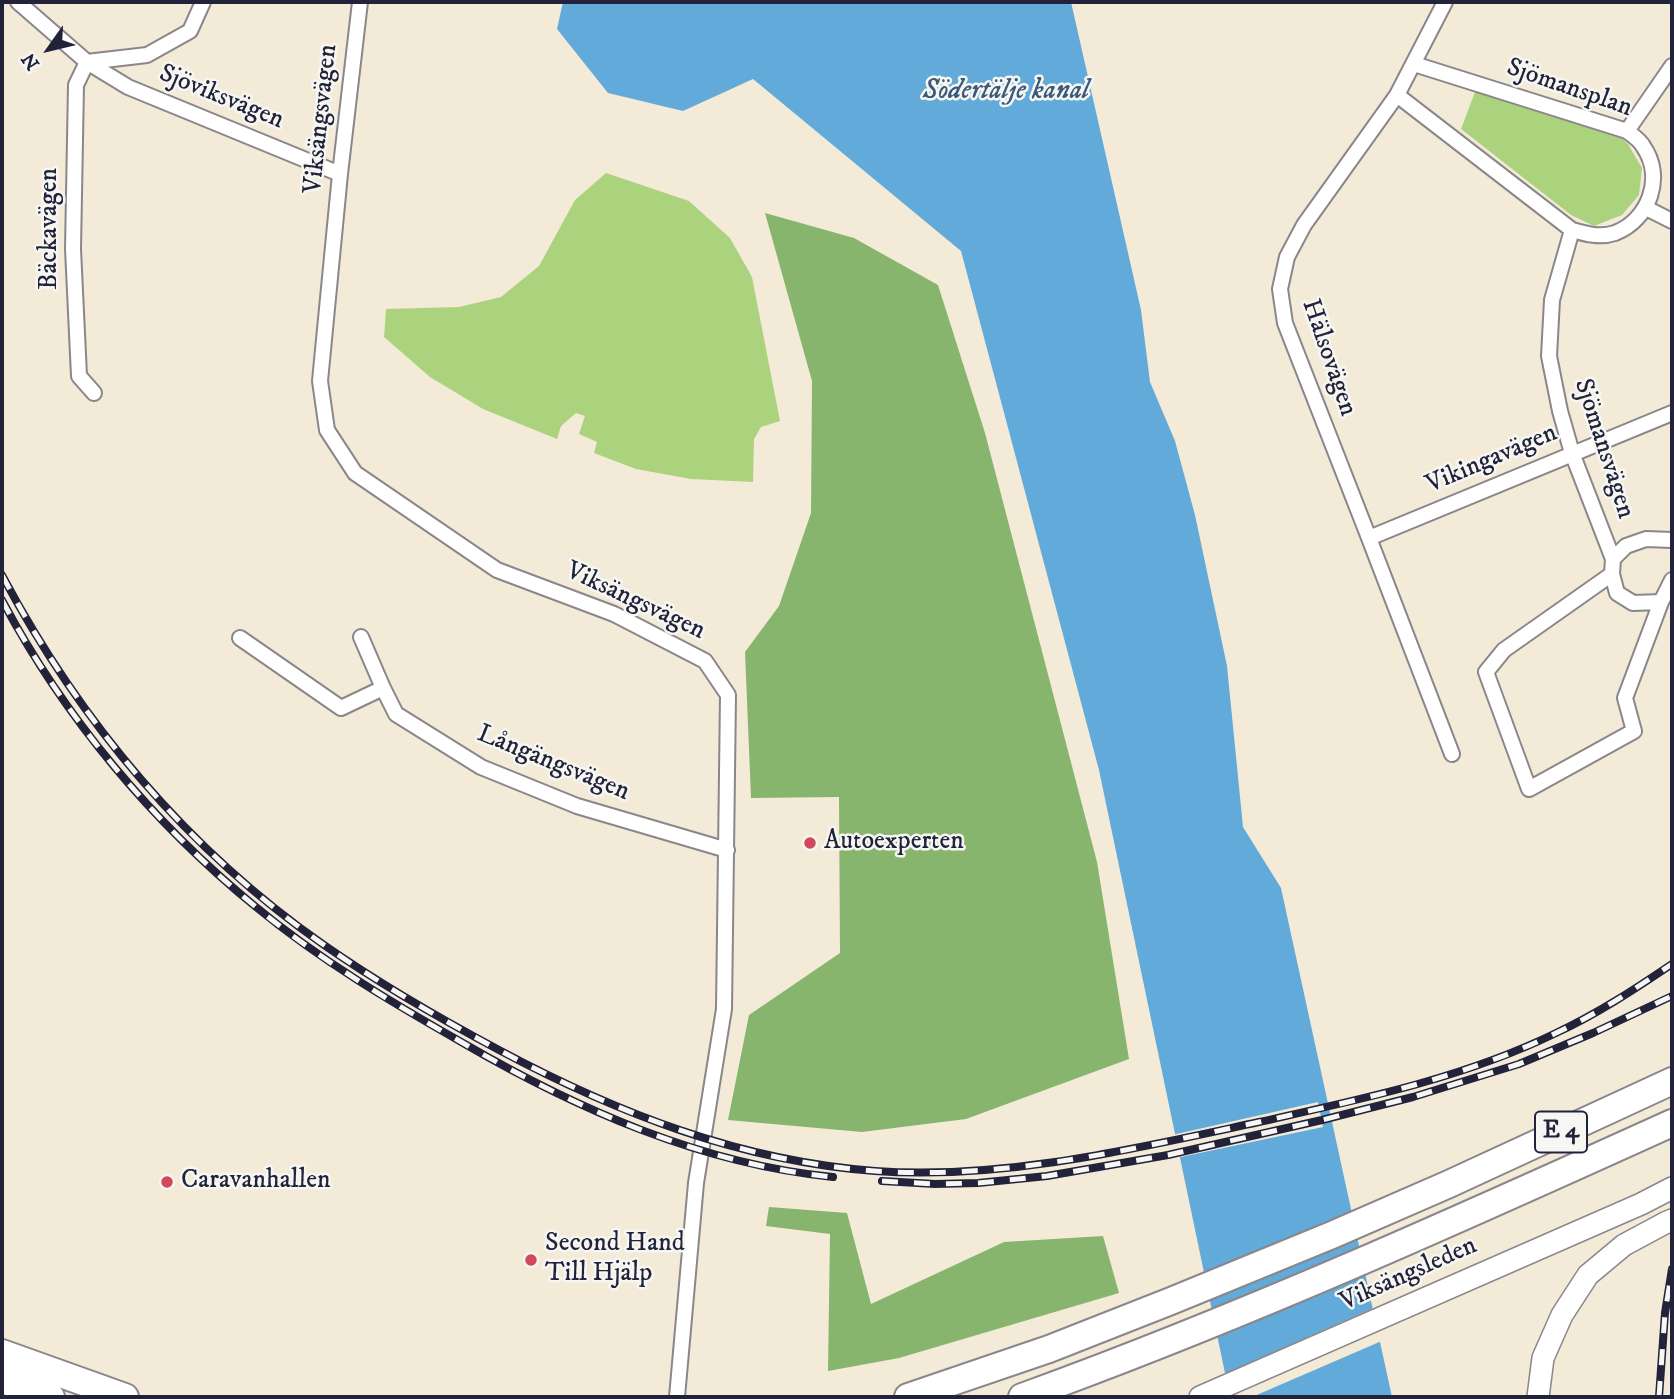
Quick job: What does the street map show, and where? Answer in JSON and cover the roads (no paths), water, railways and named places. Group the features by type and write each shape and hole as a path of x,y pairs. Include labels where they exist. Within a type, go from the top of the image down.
{"highway":[{"name":"E 4","path":"908,1397 1049,1349 1332,1235 1672,1081"},
{"name":"E 4","path":"1021,1397 1185,1335 1346,1268 1672,1123"},
{"path":"2,1353 125,1397"},
{"path":"2,1380 51,1397"}],"main road":[{"name":"Viksängsleden","path":"1200,1397 1672,1190"},
{"path":"1538,1397 1544,1357 1562,1315 1588,1275 1624,1245 1672,1220"}],"street":[{"name":"Sjöviksvägen","path":"18,2 87,62 128,87 340,174"},
{"path":"87,62 147,55 190,31 204,2"},
{"name":"Viksängsvägen","path":"360,2 320,381 327,430 355,473 497,570 614,614 705,661 728,695 724,1009 695,1183 677,1397"},
{"name":"Hälsovägen","path":"1445,2 1397,95 1304,225 1287,257 1280,289 1285,323 1452,754"},
{"name":"Bäckavägen","path":"87,62 76,85 73,249 79,376 94,393"},
{"name":"Sjömansplan","path":"1413,64 1627,131 1643,146 1652,166 1653,188 1646,208"},
{"path":"1627,131 1672,66"},
{"path":"1397,95 1572,230 1592,236 1613,234 1632,224 1646,208 1672,221"},
{"name":"Sjömansvägen","path":"1572,230 1552,300 1549,356 1572,453 1614,559 1612,574"},
{"name":"Vikingavägen","path":"1369,538 1672,413"},
{"name":"Sjömansvägen","path":"1614,559 1626,546 1646,539 1672,540"},
{"path":"1661,602 1633,603 1617,593 1612,574 1504,650 1486,671 1529,789 1634,731 1625,698 1672,580"},
{"name":"Långängsvägen","path":"361,637 396,714 481,766 577,806 727,850"},
{"path":"240,638 341,708 383,688"}],"water":[{"name":"Södertälje kanal","path":"563,2 1071,2 1141,310 1150,382 1175,441 1195,515 1227,666 1243,827 1281,888 1392,1397 1230,1397 1099,770 961,251 753,79 683,111 608,93 557,29"}],"railway":[{"path":"2,575 66,681 102,732 141,780 227,868 274,908 388,987 543,1073 634,1113 681,1130 776,1157 875,1171 972,1171 1020,1167 1116,1152 1296,1114 1410,1086 1521,1049 1586,1018 1672,964"},
{"path":"2,600 53,686 82,726 147,804 182,840 256,907 331,963 463,1043 595,1111 641,1130 736,1160 833,1177"},
{"path":"882,1181 978,1183 1047,1176 1168,1155 1322,1120 1413,1097 1519,1064 1672,996"},
{"path":"1659,1397 1665,1313 1672,1269"}],"place":[{"name":"Autoexperten","path":"810,843"},
{"name":"Caravanhallen","path":"167,1182"},
{"name":"Second Hand Till Hjälp","path":"531,1260"}]}
